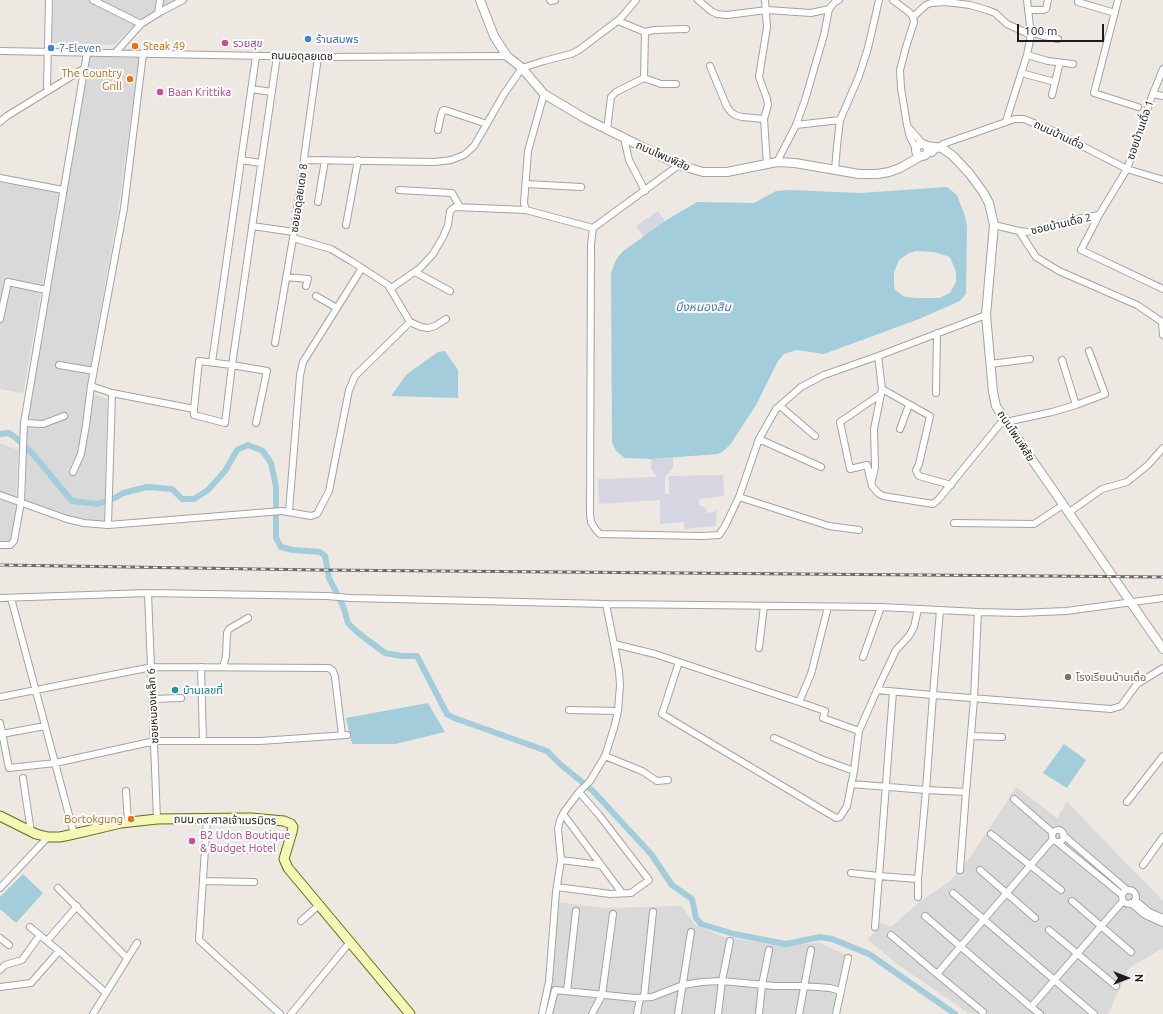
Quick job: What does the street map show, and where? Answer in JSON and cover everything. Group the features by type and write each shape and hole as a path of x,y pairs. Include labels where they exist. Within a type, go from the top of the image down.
{"main road":[{"name":"ถนน ๓๙ ศาลเจ้าเนรมิตร","path":"0,816 31,832 48,837 60,837 128,822 158,819 268,819 284,821 291,824 293,827 284,859 288,868 410,1014"}],"street":[{"path":"47,87 49,0"},
{"path":"93,0 140,24"},
{"path":"158,13 160,0"},
{"path":"115,53 140,24 183,0"},
{"name":"ถนนโพนพิสัย","path":"480,0 494,36 507,56 522,68 544,94 586,119 679,165 712,173 727,172 777,162 795,163 859,174 876,174 889,172 906,165 925,150 942,148 947,152 969,173 984,192 989,203 994,225 986,315 993,392 996,406 1130,602 1162,644"},
{"path":"550,0 555,0"},
{"path":"304,160 435,162 451,160 464,155 474,146 504,94 522,68 580,50 618,21 636,0"},
{"path":"698,0 717,14 766,10 812,12 829,9"},
{"path":"765,0 766,27 759,77 768,105 764,119 767,164"},
{"path":"777,162 796,125 805,100 824,35 829,9 839,0"},
{"path":"835,170 836,146 840,120 859,76 868,48 879,0"},
{"path":"893,0 913,17 914,22 900,70 901,88 906,125 910,137 925,150"},
{"path":"1006,121 1027,55 1031,34 1027,0"},
{"path":"1028,10 1044,10 1048,0"},
{"path":"1118,0 1094,92 1138,107"},
{"path":"913,17 926,5 932,3 946,2 970,5 991,11 1007,24 1031,34 1058,39"},
{"path":"1078,2 1115,13"},
{"path":"618,21 645,32 654,30 686,29"},
{"path":"644,78 645,32"},
{"name":"ถนนอดุลยเดช","path":"0,51 318,57 507,56"},
{"path":"0,545 10,545 14,541 22,502 24,423 87,53"},
{"path":"73,472 81,454 91,386 124,208 143,54"},
{"path":"1027,55 1048,61 1073,64"},
{"path":"212,362 256,56"},
{"path":"256,423 267,371 232,365 212,362 199,361 194,409 194,415 225,422 232,365 277,56"},
{"name":"ซอยอดุลยเดช 8","path":"318,57 293,235 331,249 388,285 410,322"},
{"path":"710,66 731,112 742,117 764,119"},
{"path":"1052,95 1059,66"},
{"path":"0,122 7,116 85,68"},
{"name":"ซอยบ้านเดื่อ 1","path":"1127,169 1163,69"},
{"path":"1021,73 1056,82"},
{"path":"607,130 611,97 616,92 644,78 661,84 676,84"},
{"path":"252,89 272,92"},
{"path":"526,210 524,203 528,150 544,94"},
{"path":"1153,94 1163,96"},
{"path":"438,130 440,115 443,110 487,124"},
{"name":"ถนนบ้านเดื่อ","path":"925,150 1006,121 1024,119 1055,132 1127,169 1163,180"},
{"path":"796,125 840,120"},
{"path":"624,138 629,160 645,191"},
{"path":"241,160 261,163"},
{"path":"318,202 325,160"},
{"path":"346,226 358,160"},
{"path":"679,165 593,228 591,244 590,514 591,522 600,534 719,535 739,497 758,439 776,409 801,387 824,375 986,315"},
{"name":"ซอยบ้านเดื่อ 2","path":"994,225 1019,231 1032,231 1077,219 1099,215 1127,169"},
{"path":"0,178 63,190"},
{"path":"526,184 580,187"},
{"path":"399,190 452,193 460,207"},
{"path":"390,289 420,268 433,254 448,225 450,211 455,207 526,210 593,228"},
{"path":"1099,215 1081,250 1163,289"},
{"path":"252,226 293,235 275,343"},
{"path":"1019,231 1036,257 1059,271 1137,305 1163,320 1163,335"},
{"path":"289,511 300,375 303,362 362,268"},
{"path":"415,272 450,292"},
{"path":"286,277 308,279 306,286"},
{"path":"0,319 8,282 46,290"},
{"path":"316,296 337,308"},
{"path":"0,495 84,523 108,525 282,511 311,516 317,514 329,491 349,390 355,376 410,322 421,327 428,328 435,326 446,319"},
{"path":"936,392 937,333"},
{"path":"881,392 840,422 850,469 867,465 872,486 883,496 933,504 951,485 1005,420 1052,412 1105,394 1089,351"},
{"path":"872,486 875,467 874,429 881,392 878,356"},
{"path":"990,364 1030,359"},
{"path":"1062,360 1076,405"},
{"path":"59,365 94,371"},
{"path":"91,386 112,393 194,409"},
{"path":"881,392 930,416 919,464 916,470 919,476 951,485"},
{"path":"108,525 112,393"},
{"path":"900,429 909,405"},
{"path":"780,406 815,436"},
{"path":"24,423 43,424 64,416"},
{"path":"758,439 821,466"},
{"path":"1068,513 1102,489 1127,482 1148,465 1163,448"},
{"path":"739,497 829,526 859,530"},
{"path":"954,523 1034,524 1063,505"},
{"path":"0,598 148,593 327,596 350,598 606,604 881,607 1019,614 1066,611 1163,598"},
{"name":"ซอยหนองเหล็ก 6","path":"148,593 158,819"},
{"path":"11,598 74,834"},
{"path":"542,1014 549,981 557,887 561,860 558,829 560,820 563,814 588,784 604,756 614,728 618,711 620,685 619,671 606,604"},
{"path":"759,648 764,606"},
{"path":"799,702 811,674 828,607"},
{"path":"863,657 881,607"},
{"path":"679,662 662,714 836,818 840,817 847,806 854,771 859,731 896,650 909,636 918,609"},
{"path":"918,897 918,879 940,610"},
{"path":"960,870 974,699 978,612"},
{"path":"223,666 226,656 227,633 229,629 248,618"},
{"path":"614,644 655,654 825,711 822,718 859,731"},
{"path":"0,696 152,666 326,668 332,669 335,676 344,735 260,742 155,742 55,763 9,768 0,723"},
{"path":"200,666 203,742"},
{"path":"877,690 1112,709 1121,706 1136,684 1163,668"},
{"path":"875,927 893,692"},
{"path":"153,699 181,698"},
{"path":"569,710 618,711"},
{"path":"2,734 45,726"},
{"path":"971,736 1002,737"},
{"path":"774,738 821,759 854,771"},
{"path":"604,756 642,771 657,781 668,780"},
{"path":"1127,802 1163,756"},
{"path":"23,778 31,832"},
{"path":"851,784 966,792"},
{"path":"126,791 128,822"},
{"path":"557,887 610,894 622,894 631,893 649,880 581,791"},
{"path":"937,974 1054,838 1059,830 1127,890 1134,892 1136,896 1133,902 1128,904 1054,838 1014,799"},
{"path":"563,814 622,894"},
{"path":"208,818 199,940 280,1014"},
{"path":"991,834 1061,890"},
{"path":"1054,838 1063,839 1063,835"},
{"path":"0,888 48,837"},
{"path":"1143,865 1163,837"},
{"path":"205,849 256,850"},
{"path":"561,860 601,865"},
{"path":"1089,870 1095,863"},
{"path":"980,870 1035,918"},
{"path":"851,873 918,879"},
{"path":"203,881 254,882"},
{"path":"58,888 127,958"},
{"path":"1031,1007 1101,926 1122,898 1124,892 1127,890"},
{"path":"953,893 1094,1014"},
{"path":"1072,901 1131,952"},
{"path":"1133,902 1149,912 1163,918"},
{"path":"1133,902 1145,915 1163,923"},
{"path":"301,921 319,905"},
{"path":"47,941 77,906"},
{"path":"567,991 576,911"},
{"path":"637,1014 642,997 653,912"},
{"path":"592,1014 602,995 613,914"},
{"path":"925,916 1040,1014"},
{"path":"30,927 106,993"},
{"path":"1049,930 1116,986"},
{"path":"678,1014 691,932"},
{"path":"891,935 983,1012"},
{"path":"0,969 5,965 22,960 40,936"},
{"path":"0,938 9,945"},
{"path":"718,1014 722,981 730,941"},
{"path":"291,1014 350,942"},
{"path":"93,1014 137,943"},
{"path":"759,1014 762,985 769,950"},
{"path":"799,1014 811,950"},
{"path":"0,988 31,983 59,951"},
{"path":"836,1014 848,958"},
{"path":"549,1014 555,990 602,995 652,997 683,985 722,981 762,985 830,988 841,991"}],"shaded area":[{"path":"54,0 177,0 164,6 129,30 114,45 51,43"},
{"path":"90,56 139,58 118,211 86,391 107,399 104,522 77,518 25,500 27,427"},
{"path":"0,182 59,193 23,393 0,389"},
{"path":"658,211 665,221 644,237 636,226"},
{"path":"0,443 18,450 14,549 0,548"},
{"path":"673,458 673,468 665,477 665,494 669,494 669,476 723,475 724,496 699,499 699,505 704,507 708,513 717,511 716,526 684,529 684,522 660,524 660,500 599,504 598,479 657,477 651,469 651,459"},
{"path":"1016,787 1057,818 1067,802 1163,901 1163,948 1129,968 1108,1014 968,1013 900,966 868,940 881,922 891,927 919,902 950,881 972,855"},
{"path":"557,902 605,908 682,906 695,925 727,938 774,944 819,943 851,957 839,1014 543,1014"}],"water":[{"name":"บึงหนองสิม","path":"947,187 957,195 965,216 967,227 966,294 960,301 919,319 824,354 797,350 784,354 778,361 756,405 730,445 718,454 651,459 625,458 616,451 612,442 611,273 616,260 622,252 665,221 697,202 754,203 776,191 790,190 860,193","holes":["916,251 934,252 950,257 956,272 956,282 950,293 939,298 917,298 905,297 895,290 894,272 899,260 909,253"]},
{"path":"445,351 458,370 458,398 391,396 407,374 438,352"},
{"path":"428,703 445,732 395,744 352,744 346,718"},
{"path":"1064,744 1086,760 1067,788 1043,773"},
{"path":"23,874 43,893 16,923 0,909 0,897"}],"waterway":[{"path":"0,434 9,433 16,438 32,453 72,501 98,504 115,498 123,493 147,487 172,489 182,499 194,499 208,490 225,471 237,450 248,445 263,451 271,463 276,487 276,538 281,547 293,550 320,552 325,556 329,578 343,606 348,623 357,632 385,653 402,656 417,656 447,714 454,718 547,751 560,764 593,791 651,854 672,885 692,899 696,918 701,924 734,934 786,944 820,937 832,939 869,954 955,1014"}],"railway":[{"path":"0,565 319,570 1163,577"}],"place":[{"name":"ร้านสมพร","path":"308,39"},
{"name":"รวยสุข","path":"225,43"},
{"name":"Steak 49","path":"135,46"},
{"name":"7-Eleven","path":"51,48"},
{"name":"The Country Grill","path":"130,79"},
{"name":"Baan Krittika","path":"160,92"},
{"name":"โรงเรียนบ้านเดื่อ","path":"1068,677"},
{"name":"บ้านเลขที่","path":"175,690"},
{"name":"Bortokgung","path":"131,819"},
{"name":"B2 Udon Boutique & Budget Hotel","path":"192,841"}]}
